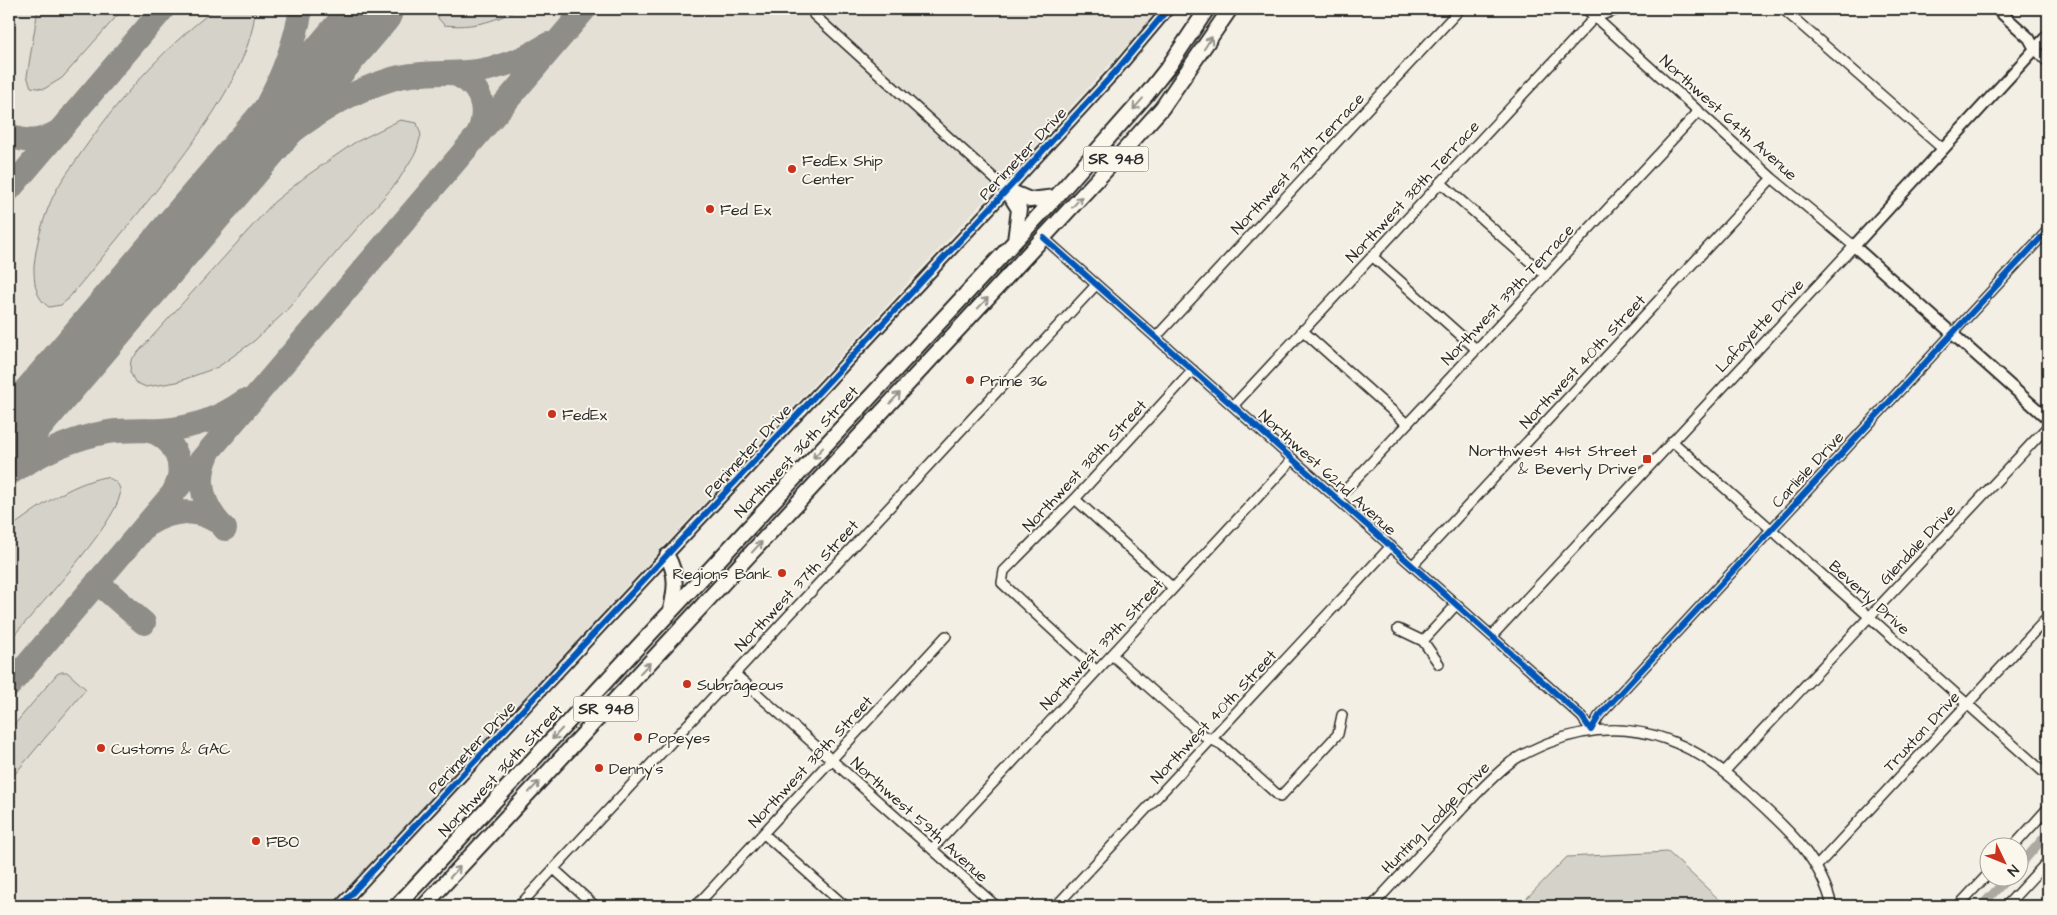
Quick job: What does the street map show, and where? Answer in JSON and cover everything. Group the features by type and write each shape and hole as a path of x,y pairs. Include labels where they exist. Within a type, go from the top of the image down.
{"main road":[{"name":"Northwest 36th Street","path":"397,906 1056,197 1147,94 1169,66 1207,9"},
{"name":"SR 948","path":"424,906 1044,238 1162,108 1230,9"},
{"path":"1169,66 1185,76"},
{"path":"1007,190 1030,200 1056,197"},
{"path":"1007,190 1019,209 1015,241"},
{"path":"848,421 862,434"},
{"path":"667,556 674,571 676,583 671,610"},
{"path":"682,599 701,594 712,595 709,585 713,565"},
{"path":"596,721 595,702 598,690"},
{"path":"477,820 490,817 501,822 512,794 539,765 540,752"}],"street":[{"name":"Perimeter Drive","path":"340,906 1007,190 1116,71 1168,9"},
{"name":"Northwest 37th Terrace","path":"1156,337 1460,9"},
{"name":"Northwest 64th Avenue","path":"1586,9 1772,178 1854,246"},
{"name":"Northwest 38th Terrace","path":"1233,406 1595,17 1620,9"},
{"path":"1783,9 1943,150"},
{"path":"1997,9 2023,33 2048,64"},
{"path":"814,15 1007,190"},
{"name":"Lafayette Drive","path":"1492,636 2048,35"},
{"name":"Northwest 39th Terrace","path":"1338,498 1699,111"},
{"name":"Northwest 40th Street","path":"1413,565 1772,178"},
{"path":"1440,182 1545,275"},
{"name":"Carlisle Drive","path":"1591,730 1599,716 2048,230"},
{"name":"Northwest 62nd Avenue","path":"1044,238 1492,636 1582,717 1591,730"},
{"path":"1854,246 2048,419"},
{"path":"1372,256 1476,349"},
{"name":"Northwest 37th Street","path":"519,906 1096,285"},
{"path":"1302,330 1407,424"},
{"name":"Northwest 38th Street","path":"1097,671 1002,583 1004,572 1075,499 1193,370"},
{"name":"Glendale Drive","path":"1725,772 2048,426"},
{"name":"Beverly Drive","path":"1672,441 2048,776"},
{"name":"Northwest 39th Street","path":"932,849 1293,459"},
{"path":"1075,499 1173,588"},
{"name":"Northwest 40th Street","path":"1056,906 1391,546"},
{"path":"1424,641 1456,605"},
{"name":"Truxton Drive","path":"1817,866 2048,617"},
{"path":"1398,629 1424,641 1439,664"},
{"name":"Northwest 38th Street","path":"696,906 946,636"},
{"path":"1112,655 1203,735 1222,745 1280,797 1338,734 1342,715"},
{"name":"Northwest 59th Avenue","path":"735,674 996,906"},
{"name":"Hunting Lodge Drive","path":"1372,906 1478,791 1513,760 1549,743 1591,730 1631,732 1666,739 1698,753 1725,772 1799,841 1817,866 1832,906"},
{"path":"2021,838 2048,808"},
{"path":"764,834 845,906"},
{"path":"2006,906 2048,861"},
{"path":"554,869 595,906"},
{"path":"1958,906 1980,883"}],"shaded area":[{"path":"9,9 1159,9 1116,58 331,906 9,906"},
{"path":"38,9 123,9 62,78 44,89 31,87 27,76"},
{"path":"215,9 255,10 251,35 241,61 213,114 177,164 67,300 61,305 49,307 38,294 35,284 34,267 42,225 56,190 107,118 140,78 176,42"},
{"path":"438,9 518,9 482,23 454,26 444,25 438,18"},
{"path":"400,120 417,123 421,135 416,152 398,181 285,312 254,341 218,367 177,382 146,387 135,382 130,372 131,360 274,202 305,177 354,143"},
{"path":"105,477 119,485 120,495 104,527 53,591 9,641 9,529 42,505 67,491 92,480"},
{"path":"67,672 86,689 9,781 9,731 57,674"},
{"path":"1668,852 1726,906 1519,906 1567,857"}],"waterway":[{"path":"2030,854 2048,833"},
{"path":"1981,906 1998,888"}],"taxiway":[{"path":"9,190 163,9"},
{"path":"207,194 238,152 266,107 287,60 301,9"},
{"path":"331,59 379,9"},
{"path":"9,686 585,9"},
{"path":"132,293 249,168 316,115 353,94 392,79 419,74 488,69 529,55 548,44"},
{"path":"452,73 469,82 479,96 483,113 479,132"},
{"path":"9,134 28,141 40,139 59,131"},
{"path":"9,474 44,454 82,438 115,431 162,430 184,427 215,417 244,401"},
{"path":"145,430 164,438 176,453 179,471 174,491"},
{"path":"208,454 202,475 204,494 212,513 225,529"},
{"path":"147,525 164,516 190,512 216,521"},
{"path":"97,582 144,623"}],"runway":[{"path":"9,437 373,9"}],"cycle path":[{"path":"340,906 1007,190 1116,71 1168,9"},
{"path":"1044,238 1541,680 1582,717 1591,730 1599,716 2048,230"}],"place":[{"name":"FedEx Ship Center","path":"792,169"},
{"name":"Fed Ex","path":"710,209"},
{"name":"Prime 36","path":"970,380"},
{"name":"FedEx","path":"552,414"},
{"name":"Northwest 41st Street & Beverly Drive","path":"1647,459"},
{"name":"Regions Bank","path":"782,573"},
{"name":"Subrageous","path":"687,684"},
{"name":"Popeyes","path":"638,737"},
{"name":"Customs & GAC","path":"101,748"},
{"name":"Denny's","path":"599,768"},
{"name":"FBO","path":"256,841"}]}
